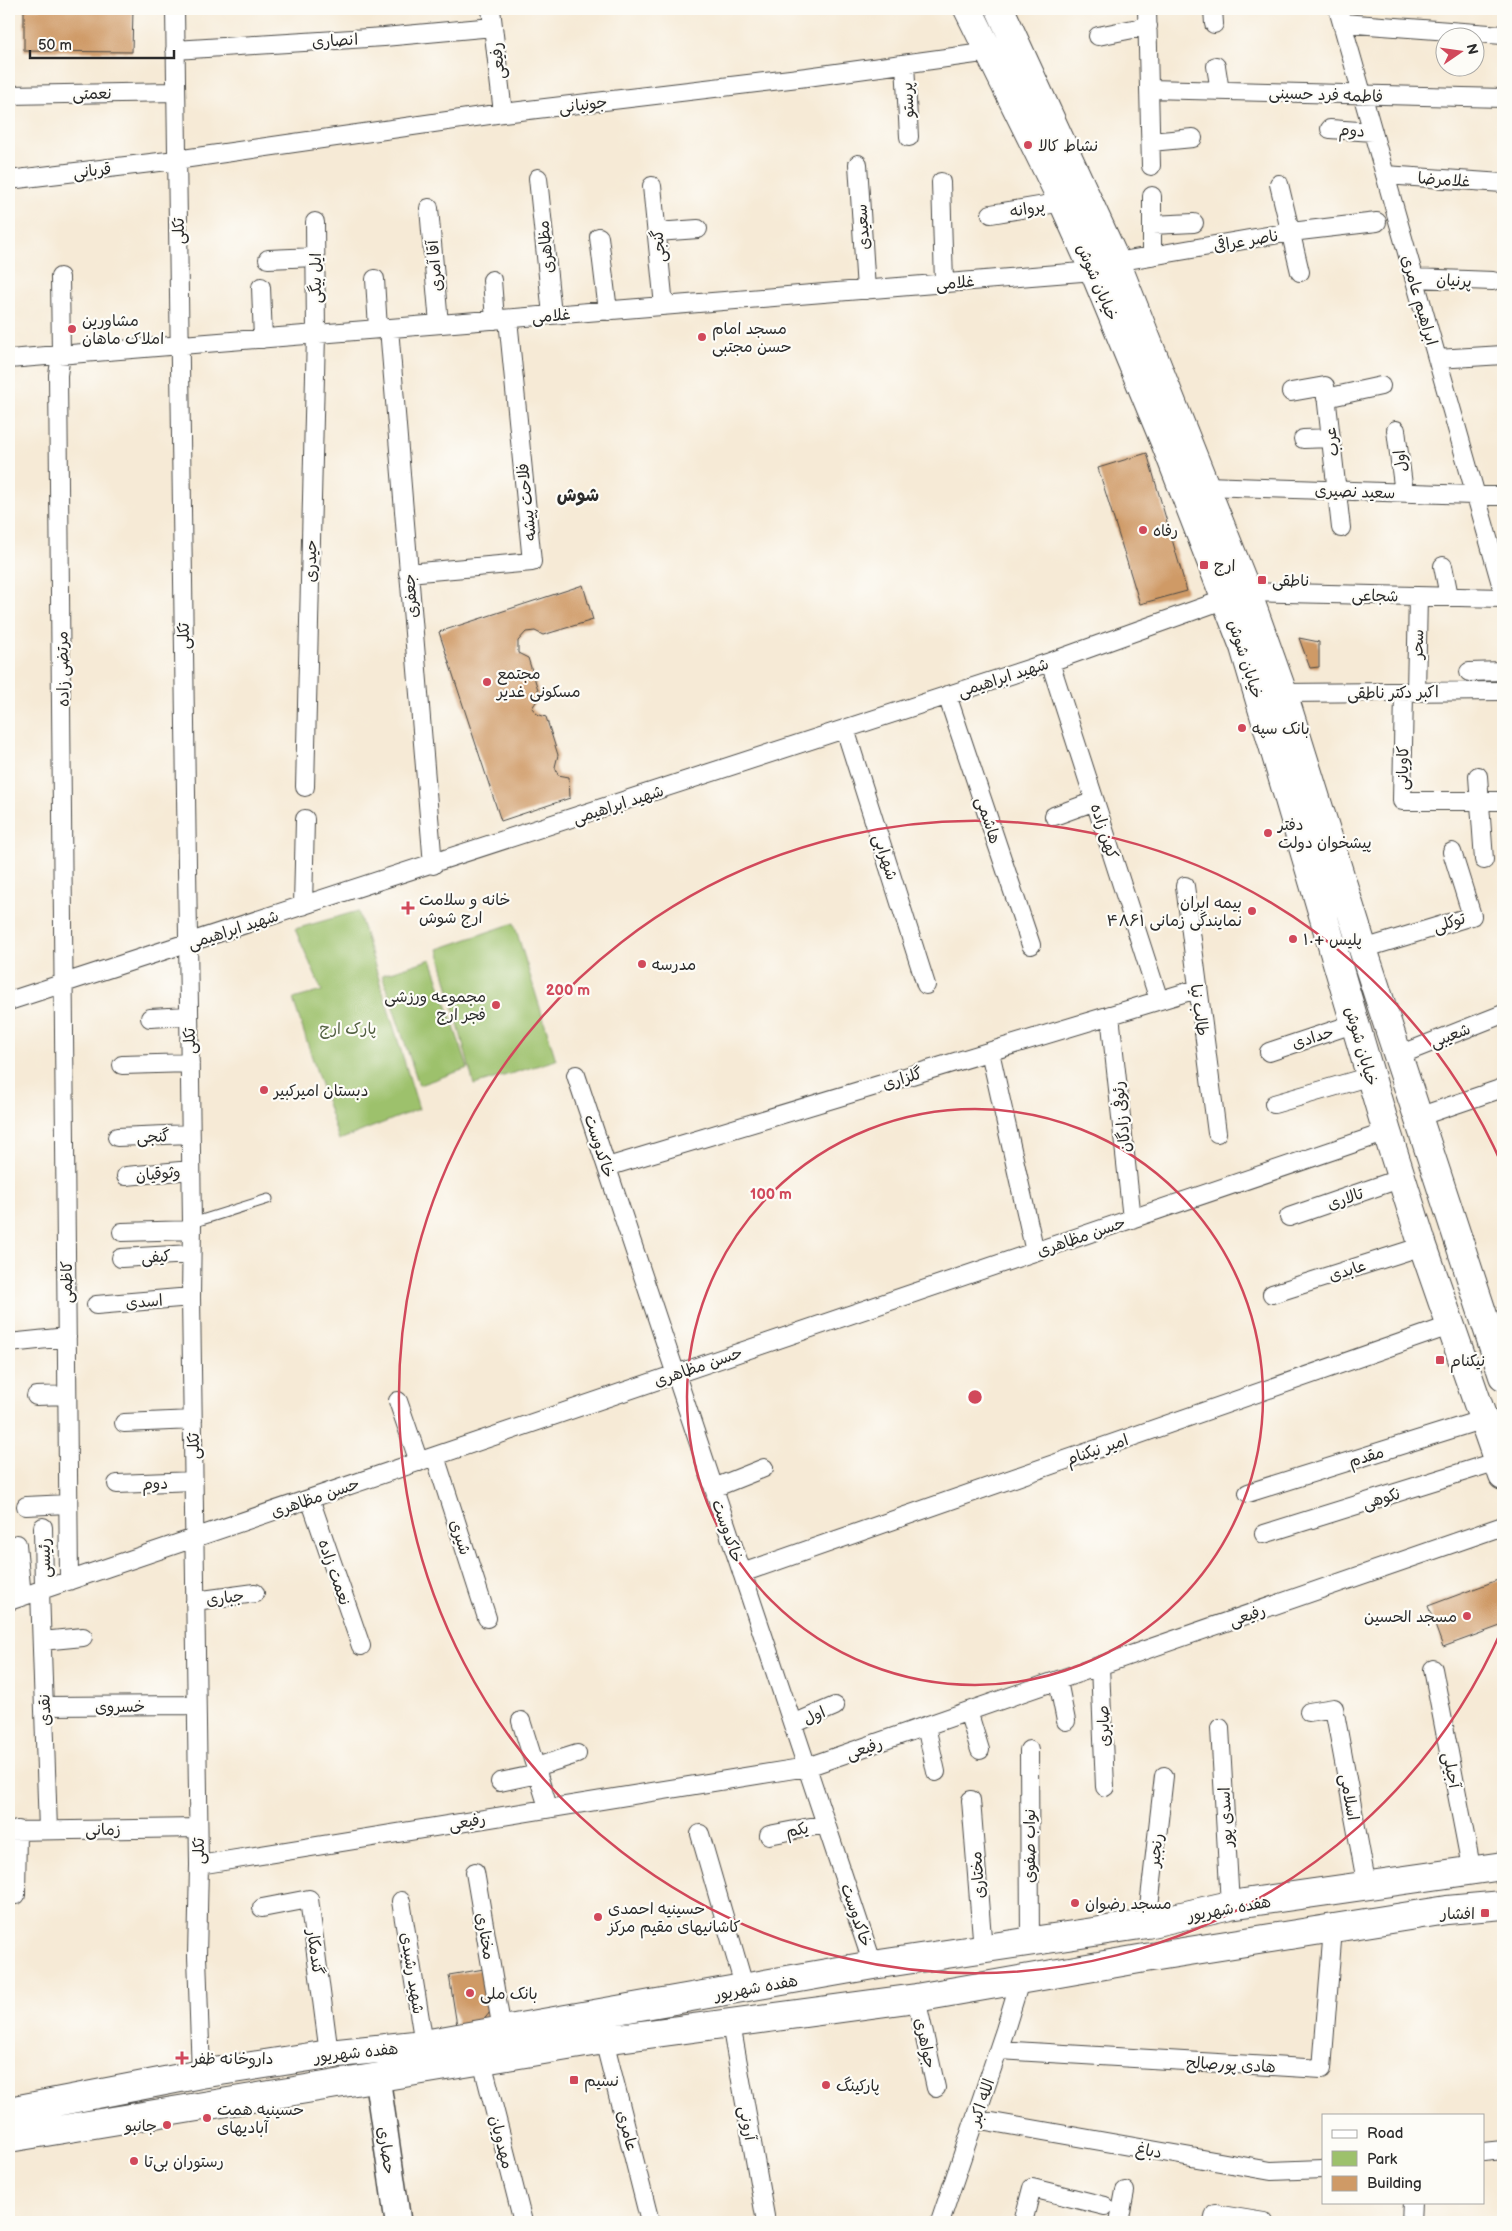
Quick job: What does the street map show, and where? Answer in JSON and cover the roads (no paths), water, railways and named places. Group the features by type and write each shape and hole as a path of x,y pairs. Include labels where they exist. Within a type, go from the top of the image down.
{"main road":[{"name":"خیابان شوش","path":"968,9 1063,202 1105,266 1166,445 1283,693 1363,949 1503,1376"},
{"name":"خیابان شوش","path":"1002,10 1105,266 1206,486 1236,595 1244,648 1387,1132 1423,1246 1501,1469"},
{"name":"هفده شهریور","path":"9,2111 201,2074 329,2054 424,2044 746,1989 873,1965 1030,1943 1146,1924 1230,1905 1472,1872 1503,1866"},
{"name":"هفده شهریور","path":"9,2138 604,2040 916,1998 1145,1958 1447,1910 1503,1905"},
{"name":"حصاری","path":"377,2077 398,2222"}],"street":[{"name":"تکلی","path":"175,9 192,1227 191,1297 198,1828 197,1956 201,2074"},
{"name":"رفیعی","path":"491,9 503,113"},
{"path":"1147,9 1151,166"},
{"path":"1340,16 1503,35"},
{"name":"ابراهیم عامری","path":"1340,16 1437,358 1499,563 1503,591"},
{"path":"1098,36 1148,26"},
{"name":"انصاری","path":"176,50 384,37 493,27"},
{"name":"جونیانی","path":"176,160 503,113 990,52"},
{"name":"پرستو","path":"904,64 909,137"},
{"path":"1216,66 1220,91"},
{"name":"فاطمه فرد حسینی","path":"1149,89 1503,98"},
{"name":"نعمتی","path":"9,95 176,92"},
{"name":"دوم","path":"1330,129 1373,132"},
{"path":"1151,142 1193,138"},
{"name":"قربانی","path":"9,180 176,160"},
{"name":"سعیدی","path":"858,164 866,290"},
{"name":"غلامرضا","path":"1385,175 1503,183"},
{"name":"مظاهری","path":"538,178 552,315"},
{"path":"941,182 944,283"},
{"path":"1279,184 1300,272"},
{"name":"گنجی","path":"652,186 664,306"},
{"path":"1152,196 1152,256"},
{"name":"پروانه","path":"990,214 1063,202"},
{"name":"آقا آمری","path":"429,208 439,324"},
{"name":"ایل بیگی","path":"315,222 316,334"},
{"name":"ناصر عراقی","path":"1105,266 1291,232 1377,222"},
{"path":"1152,225 1194,223"},
{"path":"657,232 698,229"},
{"path":"599,237 608,311"},
{"path":"268,259 315,257"},
{"name":"غلامی","path":"9,359 866,290 1105,266"},
{"name":"مرتضی زاده","path":"60,277 61,355 58,375 65,983"},
{"name":"جعفری","path":"374,278 383,329 408,573 433,865"},
{"name":"پرنیان","path":"1414,278 1493,281"},
{"path":"492,280 502,319"},
{"path":"261,287 263,338"},
{"name":"فلاحت پیشه","path":"408,573 532,562 502,319"},
{"name":"حیدری","path":"306,787 316,334"},
{"path":"1437,358 1503,355"},
{"path":"1291,392 1325,392 1381,386"},
{"name":"عرب","path":"1325,392 1341,528"},
{"name":"اول","path":"1396,430 1404,493"},
{"path":"1303,439 1331,438"},
{"name":"سعید نصیری","path":"1206,486 1503,496"},
{"path":"1443,566 1448,596"},
{"name":"شجاعی","path":"1236,595 1503,598"},
{"name":"شهید ابراهیمی","path":"9,1001 433,865 1050,662 1236,595"},
{"name":"سحر","path":"1410,692 1418,596"},
{"name":"کهن زاده","path":"1050,662 1159,1000"},
{"path":"1469,672 1503,671"},
{"name":"اکبر دکتر ناطقی","path":"1283,693 1503,691"},
{"name":"کاویانی","path":"1410,692 1402,801 1503,801"},
{"name":"هاشمی","path":"947,695 1031,945"},
{"name":"شهرابی","path":"845,729 926,985"},
{"path":"1478,776 1484,860"},
{"path":"1054,816 1095,801"},
{"path":"303,906 305,818"},
{"name":"توکلی","path":"1363,949 1472,916 1452,852"},
{"name":"طالب نیا","path":"1185,886 1217,1133"},
{"name":"کاظمی","path":"65,983 69,1581"},
{"name":"گلزاری","path":"607,1168 1197,989"},
{"name":"شعیبی","path":"1398,1056 1503,1014"},
{"name":"رئوفی زادگان","path":"1110,1015 1132,1219"},
{"path":"150,1018 188,1016"},
{"name":"حدادی","path":"1269,1052 1356,1023"},
{"path":"990,1052 1035,1252"},
{"path":"122,1065 190,1063"},
{"name":"خاکدوست","path":"576,1075 873,1965"},
{"path":"1274,1104 1371,1076"},
{"path":"1418,1118 1503,1088"},
{"name":"حسن مظاهری","path":"15,1599 1387,1132"},
{"name":"گنجی","path":"117,1138 190,1134"},
{"name":"وثوقیان","path":"126,1176 191,1170"},
{"name":"تالاری","path":"1289,1217 1402,1178"},
{"path":"122,1232 192,1227"},
{"name":"عابدی","path":"1272,1294 1423,1246"},
{"name":"کیفی","path":"121,1258 191,1254"},
{"name":"اسدی","path":"96,1305 191,1297"},
{"name":"امیر نیکنام","path":"742,1573 1452,1325"},
{"path":"9,1343 66,1337"},
{"path":"36,1396 67,1395"},
{"name":"شیری","path":"398,1401 427,1459 487,1618"},
{"name":"مقدم","path":"1248,1493 1484,1419"},
{"path":"124,1423 193,1420"},
{"path":"714,1488 764,1468"},
{"name":"نکوهی","path":"1264,1534 1501,1469"},
{"name":"دوم","path":"117,1484 194,1481"},
{"name":"نعمت زاده","path":"310,1499 360,1646"},
{"path":"26,1506 68,1504"},
{"name":"رفیعی","path":"198,1865 548,1807 807,1767 1503,1526"},
{"name":"رئیسی","path":"42,1590 43,1527"},
{"path":"15,1599 17,1544"},
{"name":"نقدی","path":"42,1590 48,1830"},
{"name":"جباری","path":"195,1601 255,1593"},
{"path":"42,1641 83,1637"},
{"name":"صابری","path":"1100,1666 1105,1787"},
{"name":"آجیلی","path":"1433,1669 1472,1872"},
{"path":"1058,1681 1066,1721"},
{"name":"خسروی","path":"44,1706 196,1705"},
{"name":"اول","path":"793,1724 835,1706"},
{"name":"اسلامی","path":"1309,1712 1334,1708 1367,1886"},
{"path":"968,1712 980,1750"},
{"path":"521,1721 548,1807"},
{"path":"926,1726 936,1772"},
{"name":"اسدی پور","path":"1220,1728 1230,1905"},
{"name":"نواب صفوی","path":"1029,1750 1030,1943"},
{"path":"500,1782 537,1771 577,1754"},
{"name":"رنجبر","path":"1146,1924 1164,1776"},
{"name":"مختاری","path":"971,1800 983,1950"},
{"name":"یکم","path":"769,1835 826,1824"},
{"name":"زمانی","path":"13,1830 198,1828"},
{"path":"13,1830 16,1896"},
{"path":"700,1834 746,1989"},
{"name":"مختاری","path":"475,1872 502,2030"},
{"name":"گندمکار","path":"262,1908 309,1899 329,2054"},
{"name":"شهید رشیدی","path":"401,1901 424,2044"},
{"name":"هادی پورصالح","path":"999,2050 1322,2069 1334,1928"},
{"name":"الله اکبر","path":"940,2222 999,2050 1020,1980"},
{"name":"جواهری","path":"916,1998 936,2088"},
{"name":"آرونی","path":"731,2024 766,2222"},
{"name":"عامری","path":"604,2040 650,2222"},
{"name":"مهدویان","path":"482,2061 523,2222"},
{"name":"دباغ","path":"975,2119 1271,2171 1322,2169"},
{"path":"1484,2152 1503,2150"},
{"path":"1023,2222 1032,2188 1105,2206"},
{"path":"1119,2222 1125,2191"},
{"path":"1411,2222 1412,2204"},
{"path":"1213,2222 1215,2214 1264,2222"}],"lane":[{"path":"192,1227 268,1199"}],"place":[{"name":"نشاط کالا","path":"1028,145"},
{"name":"مشاورین املاک ماهان","path":"72,329"},
{"name":"مسجد امام حسن مجتبی","path":"702,337"},
{"name":"رفاه","path":"1143,530"},
{"name":"ارج","path":"1204,565"},
{"name":"ناطقی","path":"1262,580"},
{"name":"مجتمع مسکونی غدیر","path":"487,682"},
{"name":"بانک سپه","path":"1242,728"},
{"name":"دفتر پیشخوان دولت","path":"1268,833"},
{"name":"خانه و سلامت ارج شوش","path":"408,908"},
{"name":"بیمه ایران نمایندگی زمانی ۴۸۶۱","path":"1252,911"},
{"name":"پلیس +۱۰","path":"1293,939"},
{"name":"مدرسه","path":"642,964"},
{"name":"مجموعه ورزشی فجر ارج","path":"496,1005"},
{"name":"دبستان امیرکبیر","path":"264,1090"},
{"name":"نیکنام","path":"1440,1360"},
{"name":"مسجد الحسین","path":"1467,1616"},
{"name":"مسجد رضوان","path":"1075,1903"},
{"name":"افشار","path":"1485,1913"},
{"name":"حسینیه احمدی کاشانیهای مقیم مرکز","path":"598,1917"},
{"name":"بانک ملی","path":"470,1993"},
{"name":"داروخانه ظفر","path":"182,2058"},
{"name":"نسیم","path":"574,2080"},
{"name":"پارکینگ","path":"826,2085"},
{"name":"حسینیه همت آبادیهای","path":"207,2118"},
{"name":"جانبو","path":"167,2125"},
{"name":"رستوران بی‌تا","path":"134,2161"}],"district":[{"name":"شوش","path":"578,495"}],"park label":[{"name":"پارک ارج","path":"348,1028"}]}
